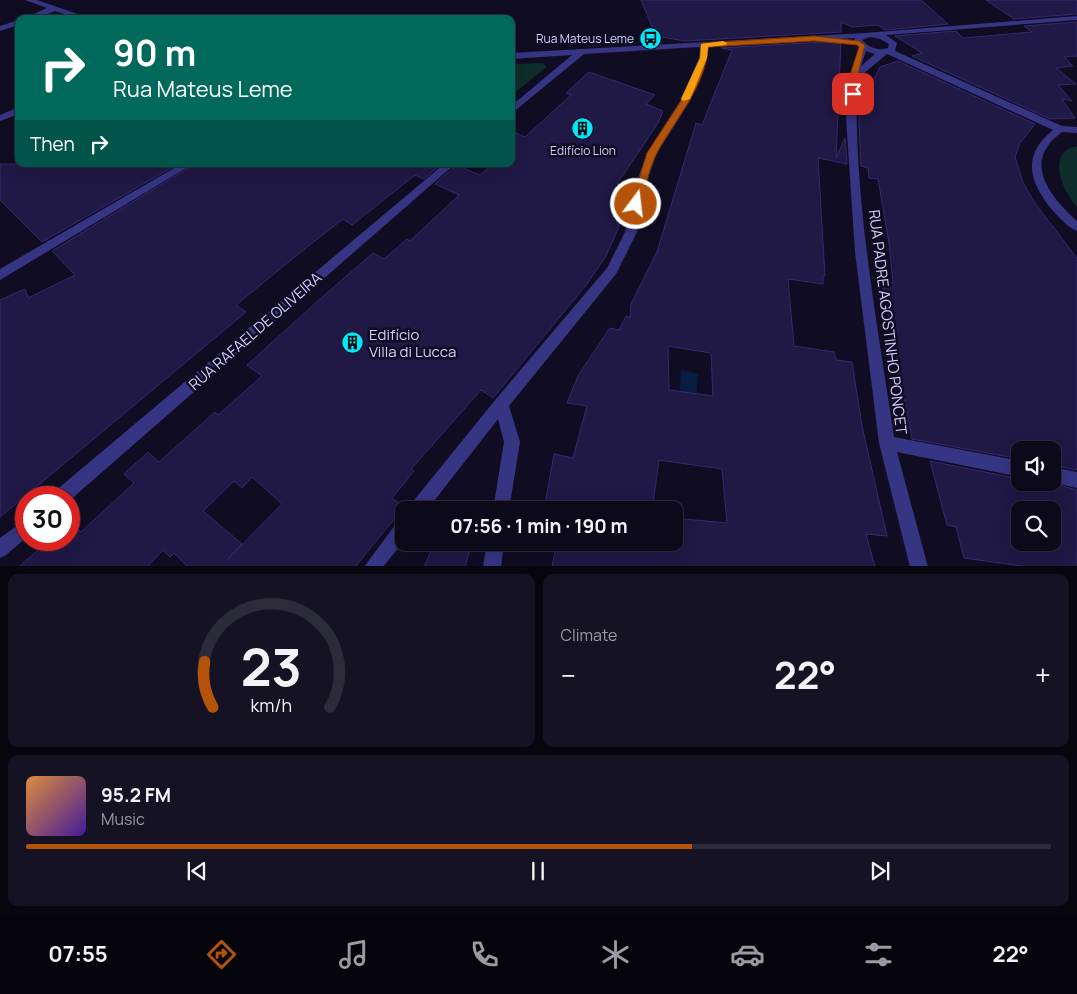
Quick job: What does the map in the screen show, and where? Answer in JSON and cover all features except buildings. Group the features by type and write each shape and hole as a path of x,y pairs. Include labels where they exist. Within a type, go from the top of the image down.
{"street":[{"path":"29,0 76,15"},
{"path":"37,15 55,8"},
{"path":"515,56 814,38 864,40 952,29 1077,18"},
{"path":"0,29 15,23"},
{"path":"853,78 888,49 952,29"},
{"path":"864,40 883,37 888,49"},
{"path":"864,40 888,49 1060,129 1077,130"},
{"name":"RUA PADRE AGOSTINHO PONCET","path":"864,40 853,78 854,166 861,252 887,443 919,566"},
{"path":"424,501 501,404 612,271 631,232 639,189 652,153 685,101 704,58 704,44"},
{"path":"515,109 581,52"},
{"path":"0,118 15,112"},
{"path":"1060,129 1041,148 1037,157 1038,170 1042,189 1077,227"},
{"path":"0,275 183,167"},
{"name":"RUA RAFAEL DE OLIVEIRA","path":"74,486 446,167"},
{"path":"501,404 512,442 502,501"},
{"path":"887,443 1011,467"},
{"path":"1061,477 1077,480"},
{"path":"0,549 15,536"},
{"path":"372,566 395,538"},
{"path":"492,566 494,551"}],"green space":[{"path":"543,63 546,67 515,93 515,64"},
{"path":"1077,146 1077,207 1062,183 1059,164 1067,150"}],"water":[{"path":"681,370 698,374 696,406 679,404"}],"slow traffic":[{"path":"686,99 704,58 704,44 723,43"}],"place":[{"name":"Rua Mateus Leme","path":"650,38"},
{"name":"Edifício Lion","path":"583,129"},
{"name":"Edifício Villa di Lucca","path":"353,343"}],"route":[{"path":"636,204 639,189 652,153 685,101 704,58 704,44 814,38 859,43 863,46 853,78 853,94"}]}
